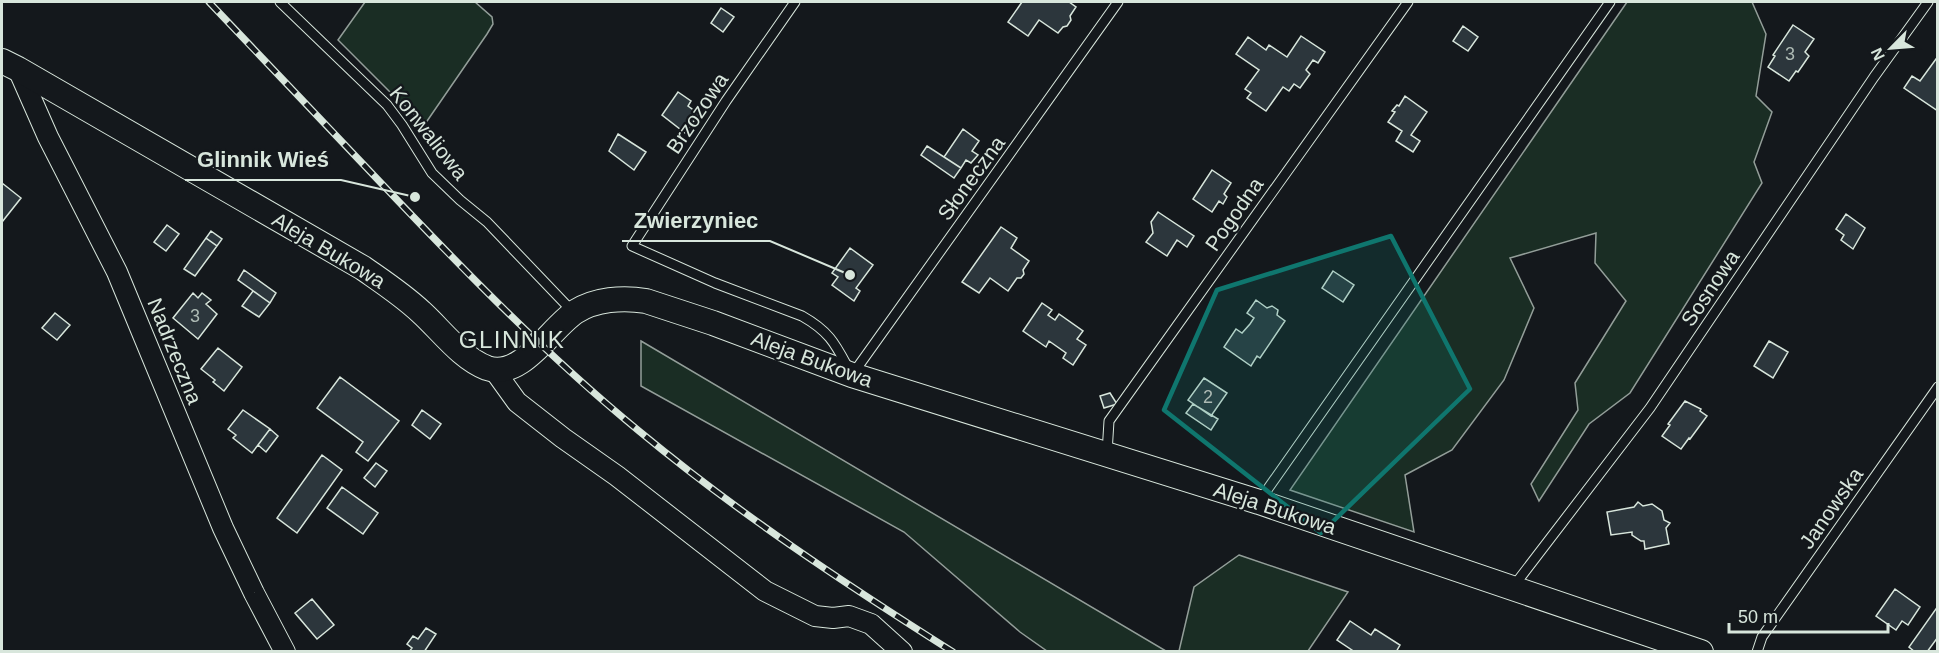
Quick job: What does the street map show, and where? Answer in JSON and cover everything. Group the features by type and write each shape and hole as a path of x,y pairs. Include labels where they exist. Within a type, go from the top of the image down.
{"street":[{"name":"Aleja Bukowa","path":"10,65 363,268 409,301 473,361 494,370 508,369 519,364 574,313 585,307 611,300 646,301 852,375 1258,502 1701,651"},
{"name":"Nadrzeczna","path":"10,65 117,272 223,528 285,651"},
{"path":"494,370 517,402 765,591 815,616 833,618 849,616 871,624 902,651"}],"lane":[{"name":"Konwaliowa","path":"280,2 387,105 432,173 486,222 574,313"},
{"name":"Brzozowa","path":"795,2 726,101 632,246 672,265 802,316 816,324 829,336 852,375"},
{"name":"Słoneczna","path":"852,375 1118,2"},
{"name":"Pogodna","path":"1107,454 1110,421 1408,2"},
{"path":"1258,502 1610,2"},
{"name":"Sosnowa","path":"1513,588 1650,408 1874,77 1928,2"},
{"name":"Janowska","path":"1757,651 1762,637 1938,387"}],"highlighted area":[{"path":"1391,236 1470,389 1321,533 1164,410 1217,290"}],"green space":[{"path":"365,2 475,2 492,17 493,24 487,34 425,124 338,40"},
{"path":"1627,2 1752,2 1766,34 1756,96 1772,112 1754,162 1762,183 1630,393 1589,424 1539,501 1531,484 1578,410 1575,383 1626,301 1595,263 1596,233 1510,258 1534,308 1504,380 1452,450 1405,475 1414,532 1290,490"},
{"path":"641,341 1166,651 1047,651 1020,632 904,532 641,386"},
{"path":"1239,555 1348,592 1308,651 1179,651 1194,587"}],"building":[{"path":"1022,2 1069,2 1076,7 1067,26 1058,33 1039,20 1028,36 1008,22"},
{"path":"721,8 734,17 723,32 711,23"},
{"path":"1793,25 1814,39 1805,52 1809,56 1789,81 1768,67 1775,56 1773,55"},
{"path":"1463,26 1478,37 1468,51 1453,41"},
{"path":"1301,36 1325,52 1318,63 1313,60 1306,70 1310,74 1300,88 1294,84 1289,91 1283,87 1266,111 1247,98 1251,93 1245,89 1259,70 1236,54 1248,37 1266,50 1269,45 1287,57"},
{"path":"1936,59 1938,60 1938,111 1904,88 1912,76 1920,81"},
{"path":"678,92 691,101 688,106 699,114 685,133 662,115"},
{"path":"1405,96 1427,112 1411,135 1420,141 1413,152 1396,141 1402,131 1388,122 1395,112 1392,111 1397,105 1399,106"},
{"path":"963,129 979,141 972,151 978,155 971,163 966,160 961,168 944,157"},
{"path":"618,134 646,152 634,170 609,151"},
{"path":"927,146 961,168 954,178 921,155"},
{"path":"1212,170 1231,183 1224,194 1227,197 1223,204 1219,201 1212,212 1193,199"},
{"path":"2,183 21,198 2,222"},
{"path":"1158,212 1194,236 1187,247 1177,240 1167,256 1146,242 1153,233 1151,222"},
{"path":"1846,214 1865,228 1853,249 1841,240 1844,235 1836,229"},
{"path":"167,225 179,234 166,251 154,242"},
{"path":"1001,227 1017,238 1011,248 1029,261 1023,270 1024,274 1021,278 1017,278 1008,291 990,278 979,293 962,282"},
{"path":"211,231 222,239 217,246 206,238"},
{"path":"206,238 217,246 195,276 184,269"},
{"path":"850,248 873,265 856,288 860,291 854,301 832,285 838,277 832,273"},
{"path":"244,270 276,293 270,303 238,280"},
{"path":"1333,271 1354,285 1343,302 1322,288"},
{"path":"253,291 270,303 259,317 242,306"},
{"path":"193,293 198,298 202,293 211,300 206,304 217,314 198,339 173,318"},
{"path":"1256,300 1267,308 1272,306 1278,310 1277,315 1285,321 1260,358 1257,356 1251,366 1224,347 1236,329 1242,333 1250,324 1254,318 1247,313"},
{"path":"1042,303 1052,310 1048,315 1055,320 1059,314 1083,331 1077,339 1086,345 1073,365 1063,358 1066,353 1049,341 1046,347 1023,331"},
{"path":"55,313 70,325 57,340 42,328"},
{"path":"1769,341 1788,352 1773,378 1754,366"},
{"path":"218,348 242,367 224,391 201,369"},
{"path":"340,377 399,421 368,461 356,452 363,442 317,408"},
{"path":"1204,378 1227,393 1211,416 1188,400"},
{"path":"1110,393 1117,404 1104,408 1100,396"},
{"path":"1685,401 1701,409 1700,411 1707,416 1681,449 1662,436"},
{"path":"1193,404 1218,419 1211,430 1186,413"},
{"path":"243,410 270,429 252,453 233,438 236,435 228,429"},
{"path":"422,410 441,424 430,439 412,425"},
{"path":"270,429 278,436 266,452 258,445"},
{"path":"322,455 342,470 297,533 277,518"},
{"path":"376,463 387,471 375,487 364,478"},
{"path":"342,487 378,513 363,534 327,508"},
{"path":"1638,502 1643,506 1652,504 1662,511 1664,520 1670,523 1666,528 1669,544 1645,549 1644,541 1632,535 1632,532 1611,535 1607,512 1634,507"},
{"path":"1895,589 1920,607 1908,625 1902,621 1896,630 1876,616"},
{"path":"312,599 334,625 317,639 295,613"},
{"path":"1938,606 1938,637 1927,652 1915,652 1909,647"},
{"path":"1350,621 1371,635 1375,629 1400,645 1396,652 1355,652 1337,640"},
{"path":"426,628 436,634 424,652 409,652 412,648 407,644 413,636 418,639"}],"railway":[{"path":"209,2 463,268 602,400 676,461 753,519 953,652"}],"place":[{"name":"Glinnik Wieś","path":"415,197"},
{"name":"Zwierzyniec","path":"850,275"}],"district":[{"name":"GLINNIK","path":"512,339"}]}
